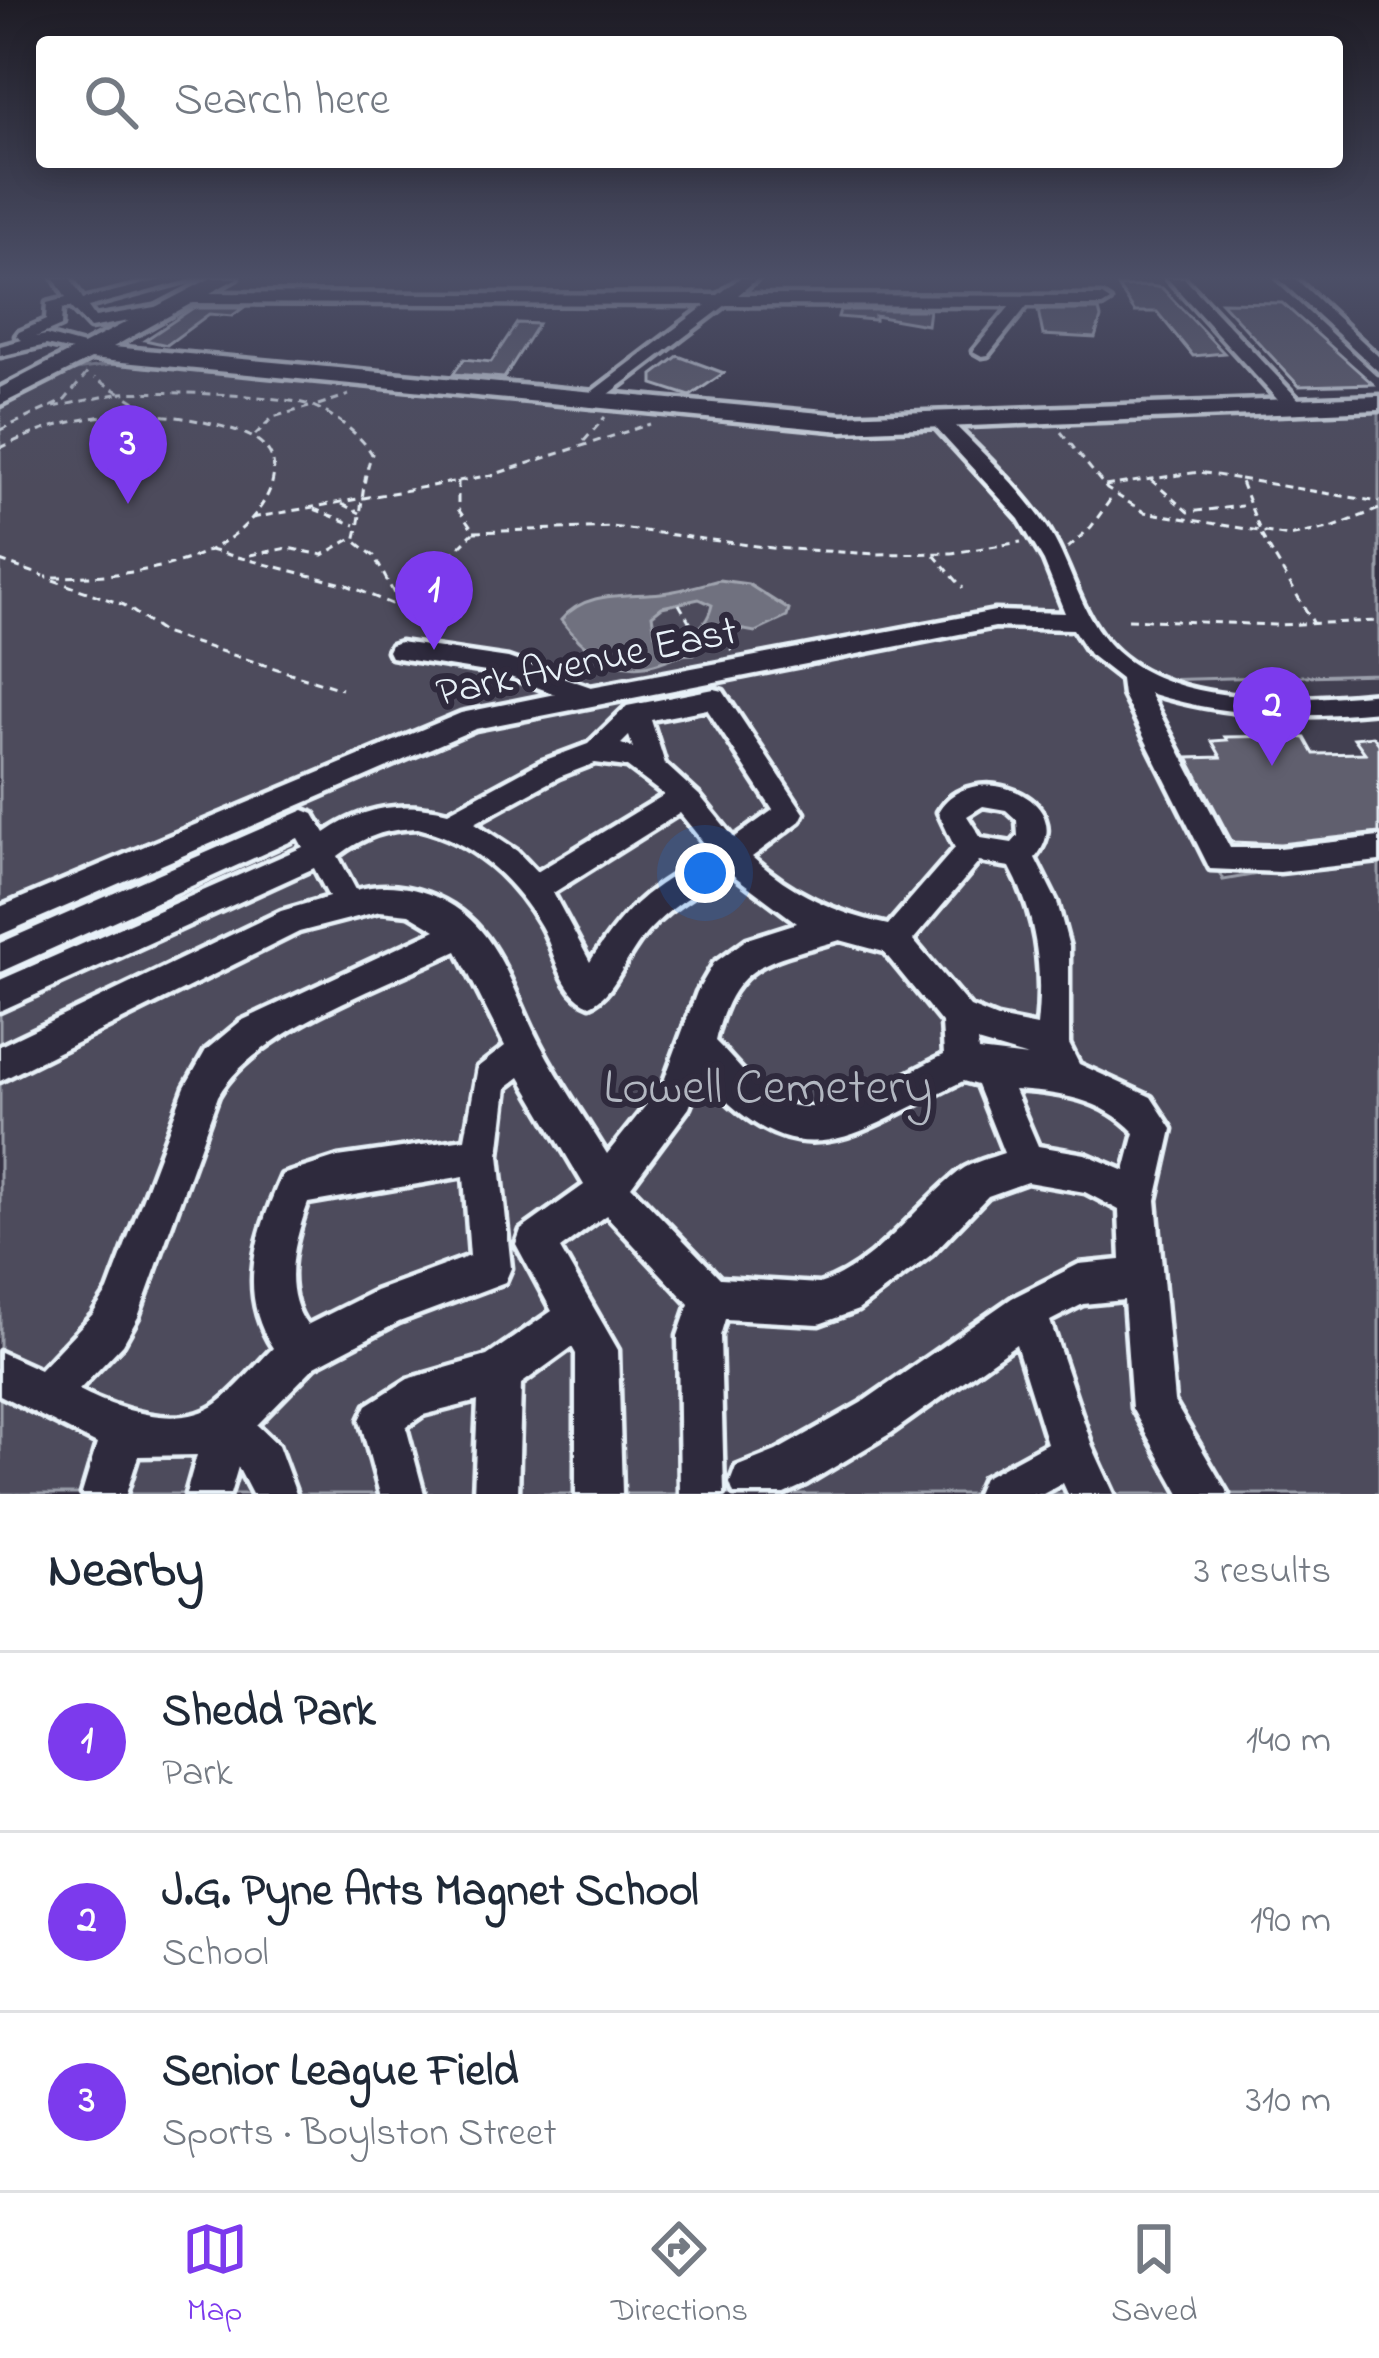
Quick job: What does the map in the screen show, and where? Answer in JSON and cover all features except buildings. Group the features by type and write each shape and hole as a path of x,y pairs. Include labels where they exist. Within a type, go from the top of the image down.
{"main road":[{"path":"0,398 89,364 111,348"},
{"path":"89,364 842,423 1379,403"}],"street":[{"path":"60,348 89,364"},
{"path":"604,405 669,348"},
{"path":"982,351 985,348"},
{"path":"1240,348 1294,406"},
{"path":"941,422 998,482 1048,547 1079,621 1099,650 1133,678 1206,701 1346,706 1379,702"},
{"name":"Park Avenue East","path":"0,921 110,858 439,730 503,713 995,620 1079,621"},
{"path":"400,651 508,667 594,698"},
{"path":"1133,678 1136,695 1221,860 1280,860 1379,849"},
{"path":"0,996 321,852 351,830 386,817 454,824 506,855 534,889 590,990 630,928 653,903 790,813 714,698 636,713 597,752 534,778 454,824"},
{"path":"636,713 653,770"},
{"path":"597,752 622,755 653,770 731,856 795,910 834,928 894,940 958,1018 976,1068 1027,1163"},
{"path":"974,794 1021,802 1035,824 1032,845 1019,856 972,849 956,828 952,812 974,794"},
{"path":"534,889 681,798"},
{"path":"0,958 304,822 347,905"},
{"path":"894,940 972,849"},
{"path":"1019,856 1053,926 1059,1061"},
{"path":"0,1064 292,921 388,898 442,912 474,945 529,1059 608,1190 711,1298 819,1304 844,1296 917,1241 976,1182 1027,1163 1083,1169 1112,1180 1137,1200"},
{"path":"0,1373 122,1435 190,1437 227,1425 300,1351 389,1305 491,1268 535,1244 608,1190 628,1154 676,1096 716,983 732,962 768,944 834,928"},
{"path":"46,1394 108,1329 124,1303 203,1087 218,1062 253,1032 460,934"},
{"path":"958,1018 1059,1061 1148,1117 1154,1129 1137,1200 1153,1408 1205,1494"},
{"path":"697,1047 756,1108 773,1118 798,1123 840,1121 976,1068 1059,1061"},
{"path":"491,1268 481,1155 490,1078 510,1061 529,1059"},
{"path":"300,1351 275,1313 272,1274 283,1215 295,1188 338,1176 481,1155"},
{"path":"535,1244 597,1350 599,1494"},
{"path":"711,1298 700,1336 702,1489 757,1489 876,1418 1026,1312 1079,1284 1142,1278"},
{"path":"1026,1312 1072,1453 1091,1494"},
{"path":"402,1494 382,1420 390,1411 447,1384 500,1373 579,1316"},
{"path":"496,1494 500,1373"},
{"path":"208,1494 227,1425"},
{"path":"227,1425 262,1461 274,1494"},
{"path":"104,1494 122,1435"},
{"path":"999,1494 1072,1453"}],"path":[{"path":"53,407 89,364 148,410 252,438 274,462 274,478 251,518"},
{"path":"0,430 53,407 121,393 167,391 314,406 370,446 371,460 363,478 366,499 356,536 374,556 399,604"},
{"path":"252,438 273,417 362,391"},
{"path":"583,442 604,405"},
{"path":"0,448 60,421 148,410"},
{"path":"1050,416 1103,486 1144,512 1260,534 1310,534 1379,505"},
{"path":"46,577 123,573 170,563 206,549 251,518 491,475 664,420"},
{"path":"1103,486 1219,472 1379,505"},
{"path":"1150,478 1188,512 1246,506"},
{"path":"1240,479 1260,534 1314,624"},
{"path":"458,481 461,517 475,532"},
{"path":"1055,562 1091,527 1114,495"},
{"path":"341,503 362,513"},
{"path":"311,508 357,526"},
{"path":"1185,520 1188,512"},
{"path":"206,549 245,556 399,604 412,613 441,565 475,532 614,527 772,548 933,554 1034,540"},
{"path":"245,556 282,548 322,554 356,536"},
{"path":"933,554 964,587"},
{"path":"0,562 124,605 163,633 341,689"},
{"path":"680,604 683,614 736,658"},
{"path":"1128,619 1379,621"}],"shaded area":[{"path":"1379,674 1379,853 1223,881 1121,680"}],"green space":[{"name":"Lowell Cemetery","path":"115,364 833,431 1379,409 1379,674 1122,681 1223,880 1379,853 1379,1494 0,1494 0,407 69,371"}],"water":[{"path":"719,580 748,584 789,610 787,617 755,632 728,627 694,654 632,667 597,655 561,620 594,599 668,592","holes":["699,599 712,605 704,622 691,633 674,638 655,634 652,615 662,607"]}],"place":[{"name":"Senior League Field","path":"128,504"},
{"name":"Shedd Park","path":"434,650"},
{"name":"J.G. Pyne Arts Magnet School","path":"1272,766"}]}
